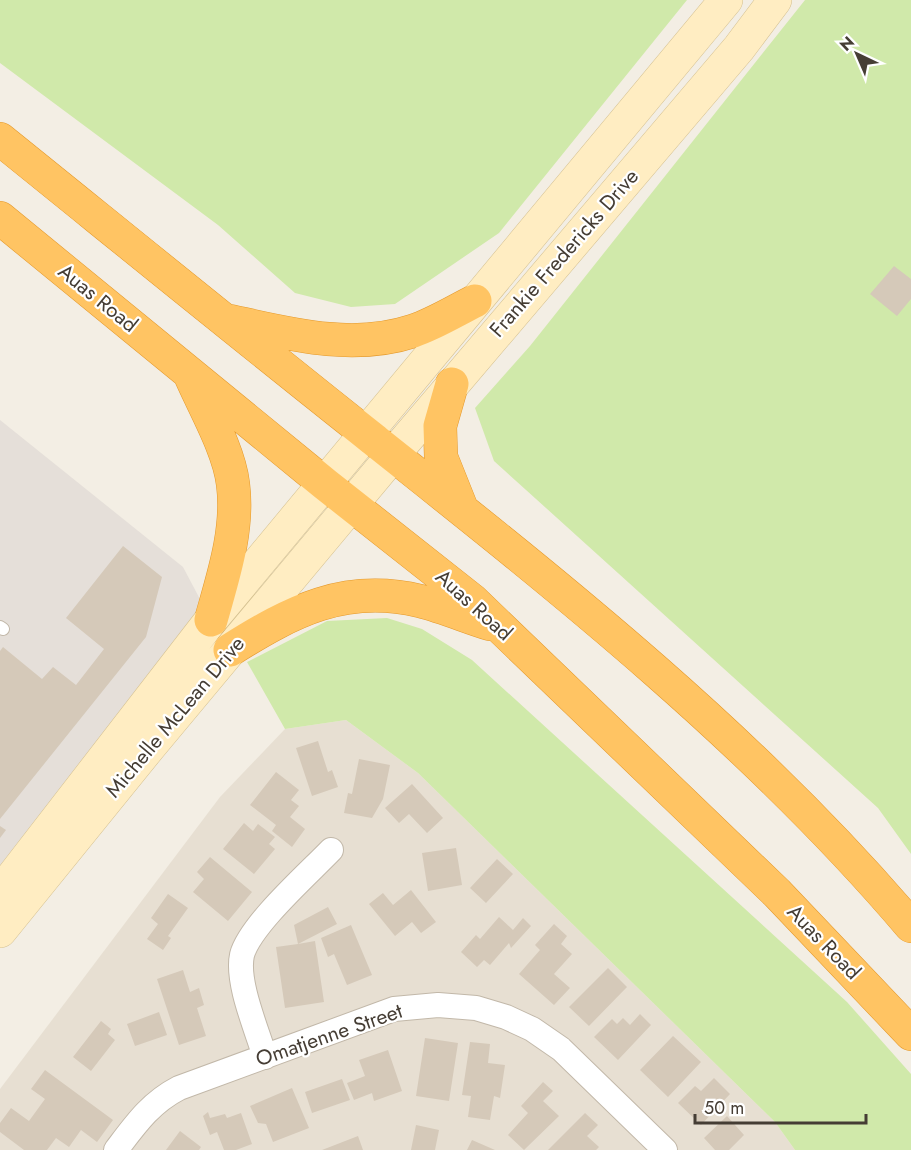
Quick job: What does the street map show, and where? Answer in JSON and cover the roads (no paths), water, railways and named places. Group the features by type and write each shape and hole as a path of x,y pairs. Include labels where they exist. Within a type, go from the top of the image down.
{"highway":[{"path":"0,139 366,434 461,507 736,743 832,838 911,926"},
{"name":"Auas Road","path":"0,218 325,484 472,600 777,893 911,1034"},
{"path":"222,319 279,332 343,341 370,341 415,331 476,301"},
{"path":"189,373 226,458 233,484 229,552 211,620"},
{"path":"452,384 440,426 441,457 461,507"},
{"path":"230,650 304,608 333,599 354,596 377,595 422,601 500,628"}],"main road":[{"name":"Frankie Fredericks Drive","path":"325,484 726,0"},
{"name":"Frankie Fredericks Drive","path":"352,505 452,384 740,48 775,0"},
{"name":"Michelle McLean Drive","path":"0,893 211,620 325,484"},
{"name":"Michelle McLean Drive","path":"0,931 352,505"}],"street":[{"path":"265,1057 248,1003 241,971 242,955 248,942 284,898 331,850"},
{"name":"Omatjenne Street","path":"116,1150 143,1114 161,1097 179,1088 394,1009 438,1005 476,1008 524,1025 561,1049 665,1150"}]}
